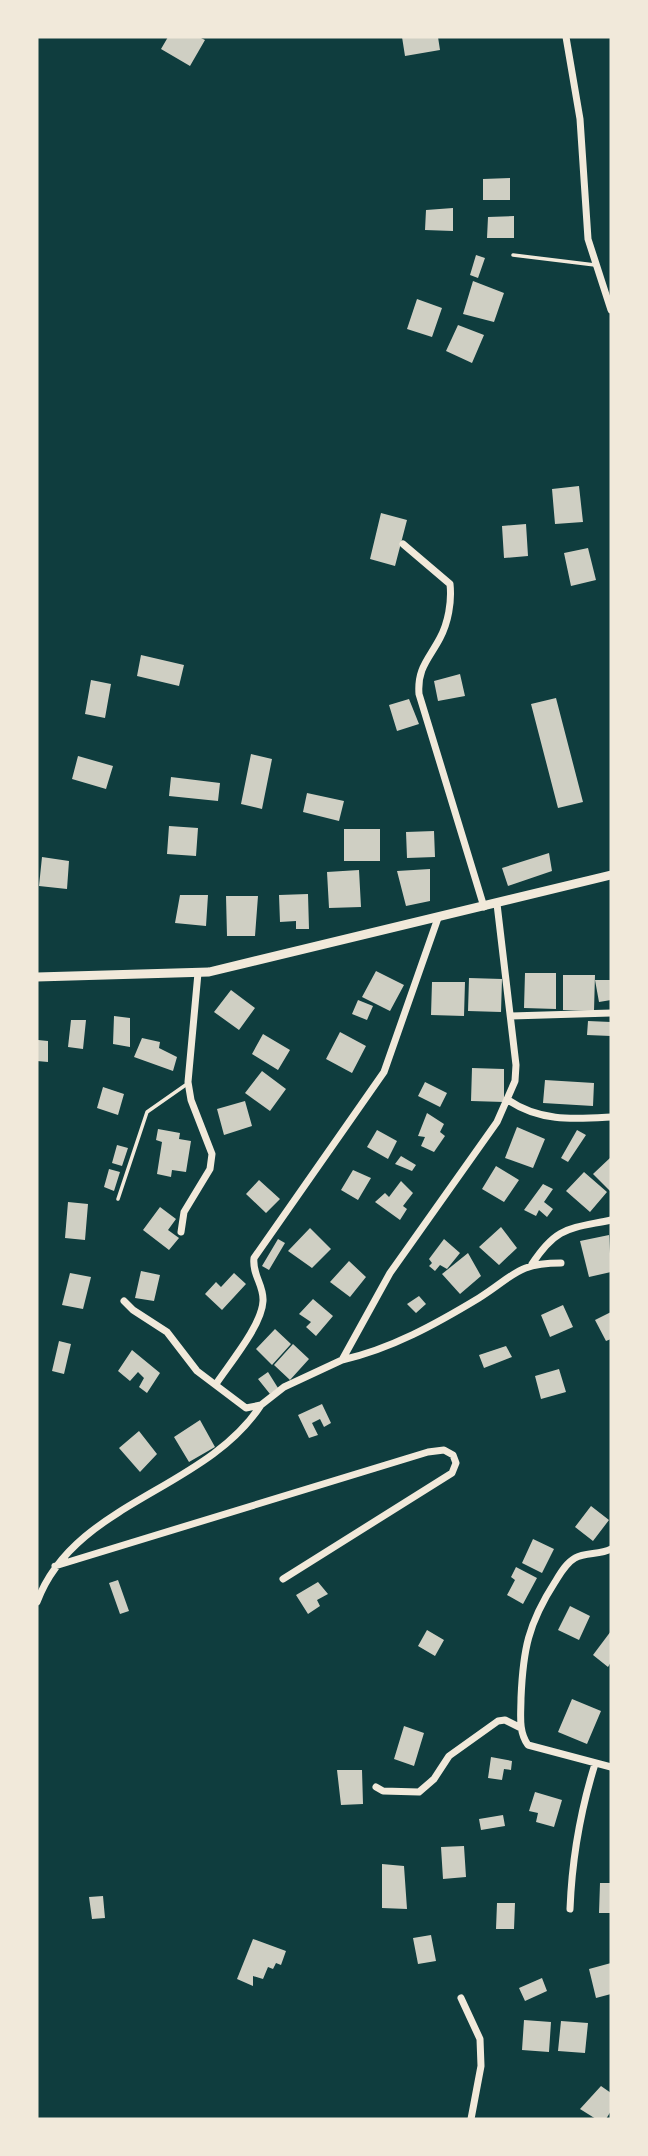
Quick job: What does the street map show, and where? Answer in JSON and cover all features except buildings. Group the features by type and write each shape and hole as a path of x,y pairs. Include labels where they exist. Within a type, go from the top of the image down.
{"street":[{"path":"566,37 576,88 584,212 594,265 611,310"},
{"path":"403,544 450,584 452,600 441,637 422,664 418,680 419,694 484,907"},
{"path":"37,978 198,973 611,875"},
{"path":"342,1360 390,1273 476,1155 508,1100 515,1081 516,1065 497,904"},
{"path":"216,1384 260,1316 262,1291 252,1271 254,1258 384,1072 438,918"},
{"path":"181,1231 184,1212 210,1169 212,1154 191,1100 188,1082 198,973"},
{"path":"511,1016 611,1013"},
{"path":"508,1100 538,1116 568,1119 611,1117"},
{"path":"532,1264 548,1241 566,1229 611,1220"},
{"path":"37,1602 39,1590 55,1566 96,1527 222,1450 244,1430 261,1405 284,1387 342,1360 377,1352 422,1330 481,1297 513,1272 532,1264 561,1263"},
{"path":"124,1301 167,1332 197,1371 216,1384 231,1400 246,1408 261,1405"},
{"path":"55,1566 428,1452 444,1450 453,1455 456,1463 452,1473 283,1579"},
{"path":"611,1549 576,1557 564,1568 536,1614 522,1664 521,1728 523,1737 536,1749 611,1768"},
{"path":"376,1787 383,1791 419,1792 434,1779 449,1756 498,1721 505,1720 521,1728"},
{"path":"570,1909 572,1865 582,1806 595,1764"},
{"path":"461,1998 480,2039 481,2066 471,2119"}],"lane":[{"path":"513,255 594,265"},
{"path":"118,1199 147,1112 160,1101 181,1091 188,1082"}]}
